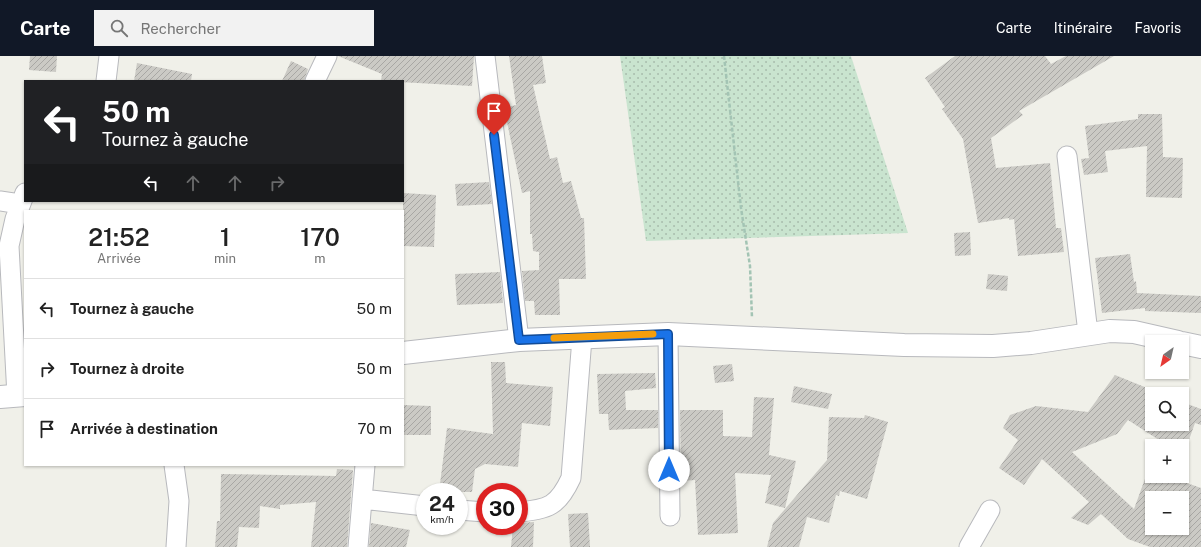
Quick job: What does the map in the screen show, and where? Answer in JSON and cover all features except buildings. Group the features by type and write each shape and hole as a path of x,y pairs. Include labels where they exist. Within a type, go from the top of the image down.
{"street":[{"path":"106,80 109,56"},
{"path":"315,80 327,56"},
{"path":"485,56 519,340"},
{"path":"1067,156 1088,333"},
{"path":"0,201 22,199 9,246 14,396"},
{"path":"404,353 519,340 668,334 752,336 904,344 993,346 1031,344 1088,333 1134,332 1147,335"},
{"path":"668,334 670,516"},
{"path":"528,511 538,510 556,503 565,491 571,478 582,338"},
{"path":"1189,344 1201,347"},
{"path":"174,466 179,501 176,547"},
{"path":"358,547 365,466"},
{"path":"362,500 416,505"},
{"path":"969,547 990,510"}],"path":[{"path":"724,56 741,208 750,266 752,336"}],"green space":[{"path":"620,56 851,56 908,233 646,241"}],"slow traffic":[{"path":"554,338 653,334"}],"route":[{"path":"494,135 519,340 668,334 669,470"}]}
